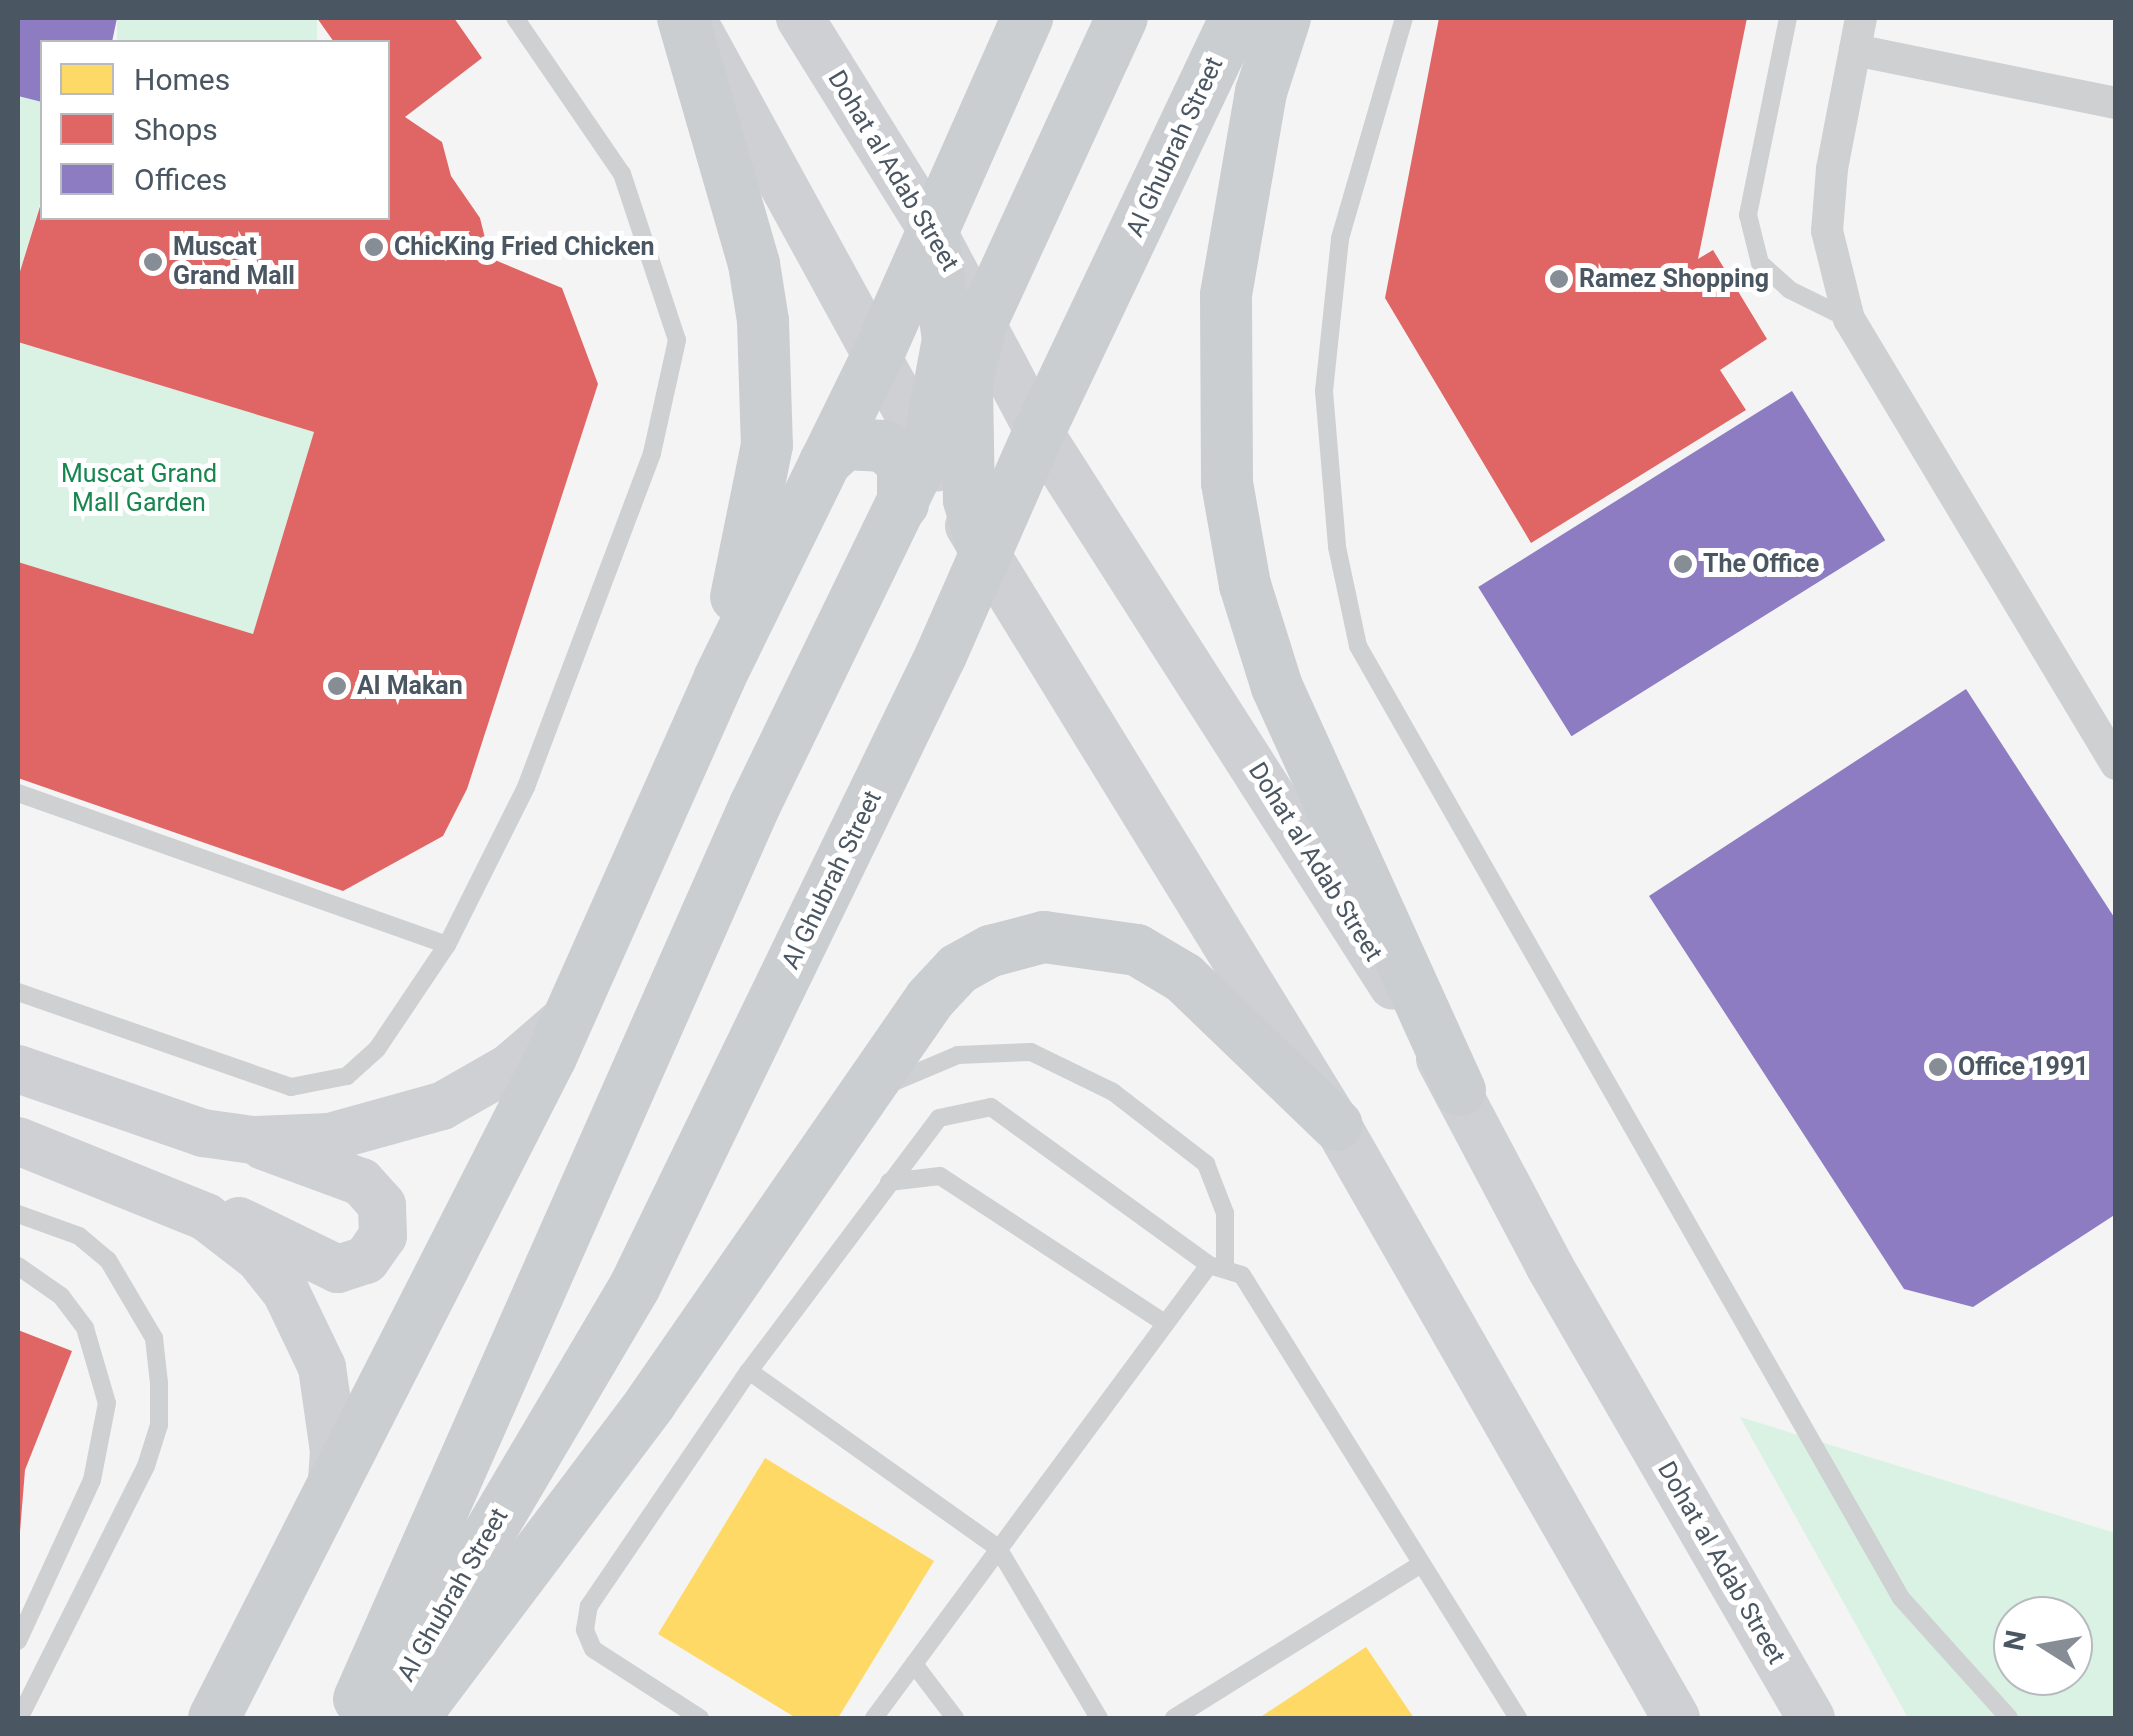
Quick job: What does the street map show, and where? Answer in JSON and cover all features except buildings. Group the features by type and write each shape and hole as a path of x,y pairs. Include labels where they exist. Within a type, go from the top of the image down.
{"main road":[{"path":"683,18 754,264 770,398 755,518 719,679"},
{"path":"691,18 985,557 1337,1125 1676,1718"},
{"name":"Dohat al Adab Street","path":"800,18 932,230 1039,432 1460,1090 1550,1267 1811,1718"},
{"path":"214,1718 331,1493 568,1016 719,679 877,356 1027,18"},
{"path":"985,557 969,500 963,440 967,382 981,324 1122,18"},
{"name":"Al Ghubrah Street","path":"380,1718 635,1286 985,557 1039,432 1236,18"},
{"path":"1285,18 1261,92 1226,295 1227,483 1245,585 1276,688 1460,1090"},
{"path":"350,1718 747,824 928,448 948,339 932,230"},
{"path":"825,462 845,444 884,446 902,464 903,504"},
{"path":"413,1718 650,1402 863,1094 958,969 991,951 1044,937 1137,950 1184,978 1337,1125"},
{"path":"252,1140 330,1138 424,1113 510,1068 568,1016"},
{"path":"18,1069 153,1120 252,1140 373,1191 385,1220 377,1249 338,1268 258,1228 206,1217 18,1141"},
{"path":"206,1217 259,1258 306,1328 331,1409 331,1493"}],"street":[{"path":"1862,18 1827,231 1849,319 2116,764"},
{"path":"1855,50 2116,103"}],"lane":[{"path":"18,992 291,1088 347,1076 377,1049 447,945 526,787 652,452 677,340 622,174 515,18"},
{"path":"1404,18 1340,239 1324,390 1337,547 1358,646 1901,1598 2009,1718"},
{"path":"1788,18 1748,216 1760,263 1790,290 1849,319"},
{"path":"18,794 447,945"},
{"path":"863,1094 974,1053 1031,1052 1114,1092 1206,1164 1225,1213 1217,1266 1163,1322 874,1718"},
{"path":"700,1718 592,1648 586,1630 589,1606 749,1371 938,1118 992,1107 1217,1266 1242,1276 1518,1718"},
{"path":"888,1182 940,1176 1163,1322"},
{"path":"18,1214 79,1236 108,1260 154,1338 159,1383 158,1425 146,1466 19,1718"},
{"path":"18,1266 61,1296 85,1328 107,1402 92,1480 18,1641"},
{"path":"749,1371 998,1548 1099,1718"},
{"path":"1174,1718 1422,1564"},
{"path":"914,1664 955,1718"}],"green space":[{"path":"117,18 317,18 317,40 117,40"},
{"path":"18,96 40,102 40,204 18,278"},
{"name":"Muscat Grand Mall Garden","path":"18,342 314,432 253,634 18,562"},
{"path":"1740,1417 2115,1533 2115,1718 1908,1718"}],"place":[{"name":"ChicKing Fried Chicken","path":"374,247"},
{"name":"Muscat Grand Mall","path":"153,262"},
{"name":"Ramez Shopping","path":"1559,279"},
{"name":"The Office","path":"1683,564"},
{"name":"Al Makan","path":"337,686"},
{"name":"Office 1991","path":"1938,1067"}]}
